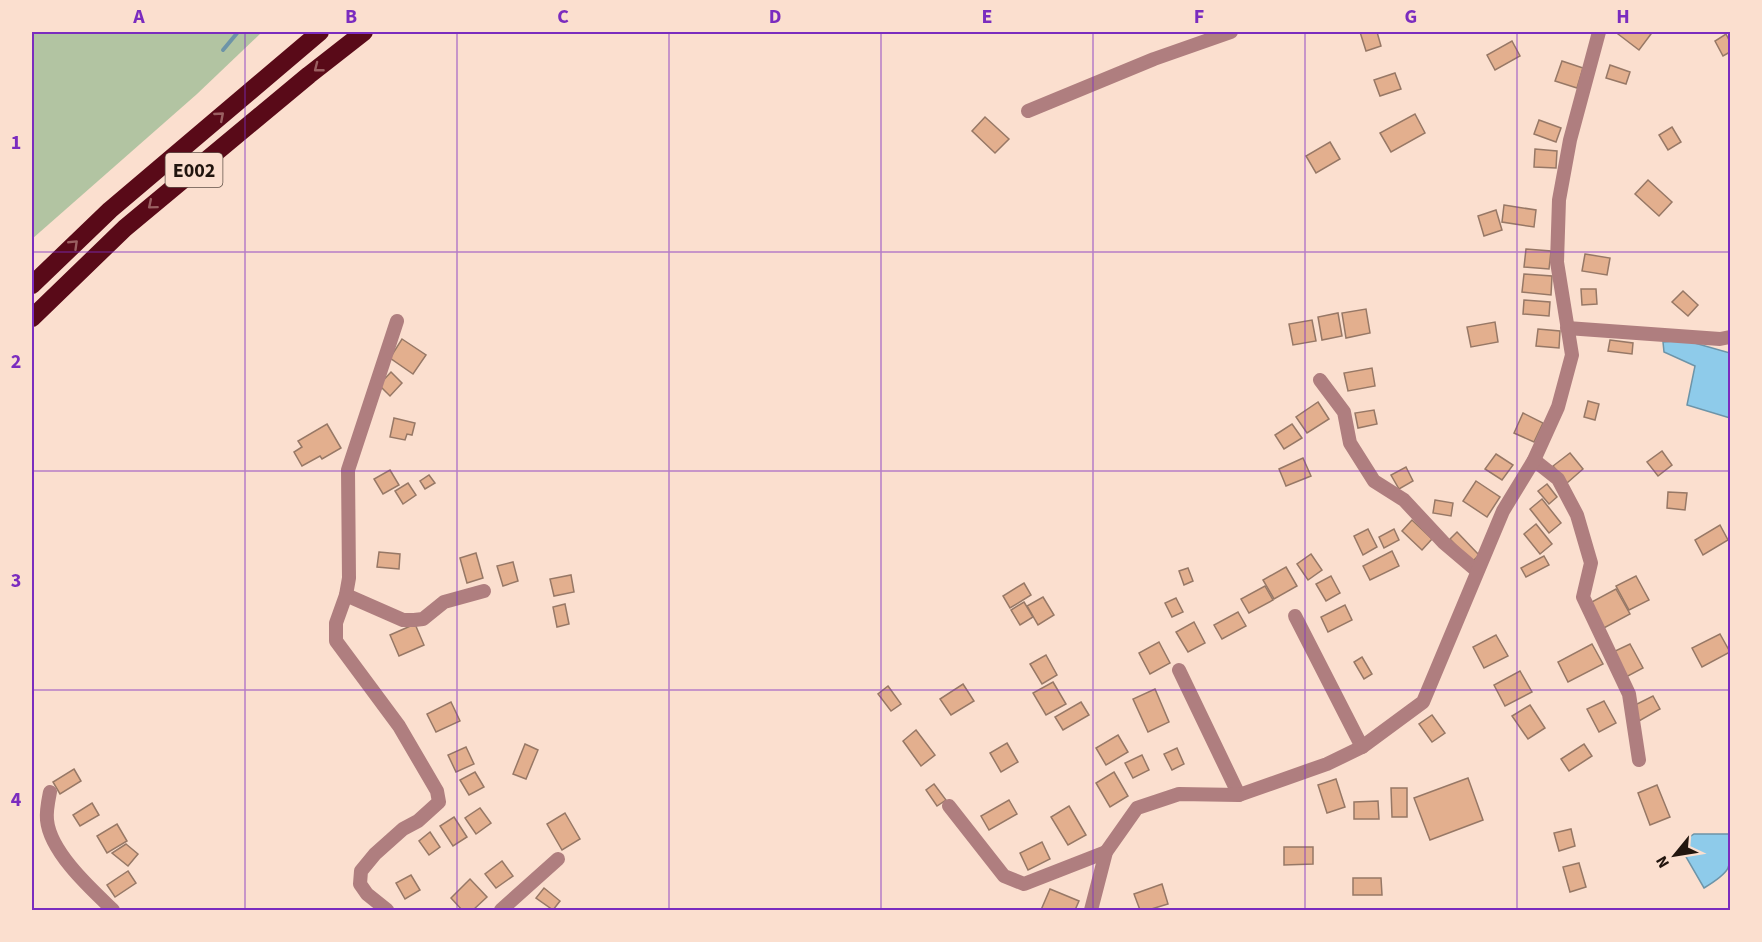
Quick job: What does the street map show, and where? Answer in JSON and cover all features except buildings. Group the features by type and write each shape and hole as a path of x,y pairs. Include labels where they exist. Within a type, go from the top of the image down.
{"highway":[{"name":"E002","path":"32,285 110,210 320,32"},
{"name":"E002","path":"32,318 125,228 364,32"}],"street":[{"path":"1028,111 1154,59 1231,32"},
{"path":"1091,910 1106,852 1137,808 1179,794 1239,795 1327,764 1362,747 1423,702 1503,510 1534,460 1557,407 1572,355 1557,262 1560,200 1570,140 1599,32"},
{"path":"387,910 367,894 360,884 361,871 375,854 403,829 418,821 439,802 437,791 399,726 336,641 336,623 346,595 349,578 348,470 397,321"},
{"path":"1567,328 1720,339 1731,337"},
{"path":"1320,380 1344,412 1350,443 1374,481 1404,500 1444,543 1477,571"},
{"path":"1534,460 1558,479 1577,515 1591,563 1583,597 1629,694 1639,760"},
{"path":"346,595 403,620 414,620 423,619 444,602 484,591"},
{"path":"1295,616 1362,747"},
{"path":"1179,670 1239,795"},
{"path":"50,792 47,808 50,834 69,863 113,910"},
{"path":"949,806 1005,876 1024,884 1106,852"},
{"path":"501,910 558,859"}],"green space":[{"path":"32,32 262,32 197,94 32,239"}],"water":[{"path":"1684,340 1730,353 1730,418 1687,405 1695,366 1664,352 1663,342"},
{"path":"1694,834 1730,834 1729,867 1721,877 1704,888 1682,850 1685,840"}],"waterway":[{"path":"223,50 238,32"}]}
